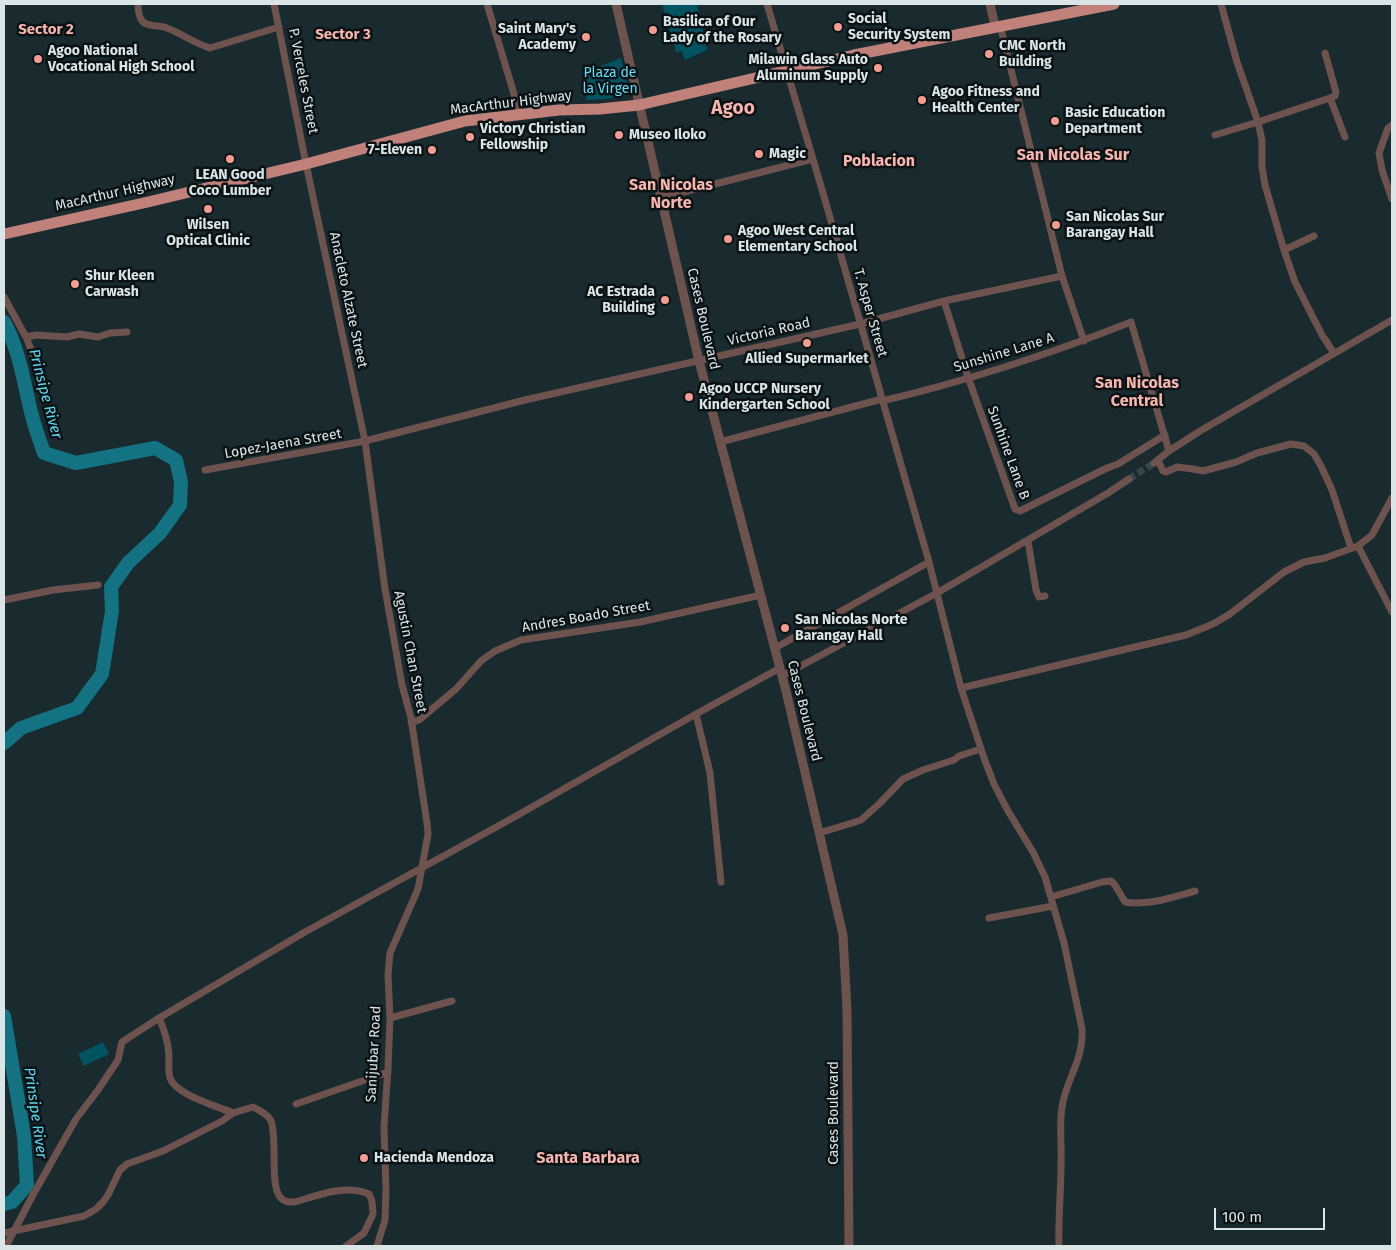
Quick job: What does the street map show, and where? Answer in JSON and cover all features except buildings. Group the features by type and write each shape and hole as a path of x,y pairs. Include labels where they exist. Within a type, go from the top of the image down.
{"highway":[{"name":"MacArthur Highway","path":"4,234 306,164 465,121 559,110 600,109 639,105 854,55 1114,4"}],"street":[{"path":"138,4 138,13 146,24 164,27 210,48 279,27"},
{"name":"P. Verceles Street","path":"274,4 306,164"},
{"path":"487,4 520,114"},
{"name":"Cases Boulevard","path":"616,4 699,361 775,648 843,935 847,1010 849,1246"},
{"name":"T. Asper Street","path":"767,4 937,593 961,688 994,784 1046,877 1064,943 1082,1037 1081,1054 1065,1096 1061,1114 1062,1166 1058,1221 1059,1246"},
{"path":"990,4 998,26 1062,276 1084,341"},
{"path":"1221,4 1237,62 1258,122 1262,140 1264,185 1284,250 1295,282 1322,335 1334,353"},
{"path":"1215,135 1335,96 1336,92 1325,53"},
{"path":"1330,98 1345,137"},
{"path":"1392,124 1388,128 1379,153 1382,170 1392,199"},
{"path":"660,198 813,159"},
{"name":"Anacleto Alzate Street","path":"306,164 365,441"},
{"path":"1284,250 1314,236"},
{"name":"Victoria Road","path":"365,441 525,400 860,324 944,301 1062,276"},
{"path":"4,297 26,337 39,369"},
{"name":"Sunhine Lane B","path":"944,301 968,377 1015,509 1020,511 1118,464 1165,435"},
{"path":"1392,320 1208,426 1156,461 1163,471 1166,472 1177,467 1204,471 1291,444 1304,446 1314,454 1321,466 1355,547 1392,612"},
{"name":"Sunshine Lane A","path":"720,442 923,391 1020,363 1084,341 1131,322 1165,435"},
{"path":"26,337 36,335 67,337 79,334 98,337 110,333 127,332"},
{"path":"1165,435 1169,451"},
{"name":"Lopez-Jaena Street","path":"205,470 365,441"},
{"name":"Agustin Chan Street","path":"365,441 385,589 411,723 428,834 422,867"},
{"path":"6,1246 76,1119 118,1060 122,1042 159,1018 305,932 509,820 696,714 937,593 1028,541 1129,479"},
{"path":"961,688 1186,635 1213,624 1230,614 1284,572 1304,562 1325,558 1355,547 1372,535 1392,498"},
{"path":"1028,541 1036,590 1039,597 1045,596"},
{"path":"775,648 928,562"},
{"path":"4,600 53,590 98,585"},
{"name":"Andres Boado Street","path":"411,723 420,720 456,689 481,661 495,651 521,640 640,622 761,595"},
{"path":"696,714 710,773 721,882"},
{"path":"819,832 861,820 880,804 903,779 954,760 958,756 981,749"},
{"name":"Sanijubar Road","path":"377,1246 385,1220 386,1190 383,1145 390,1018 389,960 390,953 418,890 422,867"},
{"path":"1051,897 1111,881 1116,885 1125,902 1132,904 1161,900 1195,891"},
{"path":"989,918 1053,906"},
{"path":"390,1018 452,1000"},
{"path":"159,1018 165,1030 169,1053 170,1078 176,1087 183,1093 233,1113"},
{"path":"296,1104 388,1072"},
{"path":"4,1234 84,1216 96,1209 108,1196 120,1170 127,1164 163,1151 222,1121 233,1113 253,1107 267,1115 271,1120 274,1174 277,1193 281,1199 295,1202 336,1191 361,1190 369,1194 372,1200 373,1214 364,1233 346,1246"}],"green space":[{"path":"662,4 697,4 707,50 685,60 682,51 676,52"},
{"name":"Plaza de la Virgen","path":"621,58 630,95 586,100 585,72"},
{"path":"103,1042 109,1054 84,1066 78,1054"}],"waterway":[{"name":"Prinsipe River","path":"4,322 18,356 33,421 44,453 76,463 155,448 176,460 181,482 180,505 160,533 128,563 111,587 112,611 102,674 77,708 21,728 4,743"},
{"name":"Prinsipe River","path":"4,1016 24,1136 27,1185 12,1202 4,1204"}],"tunnel":[{"path":"1129,479 1154,463"}],"place":[{"name":"Social Security System","path":"838,27"},
{"name":"Basilica of Our Lady of the Rosary","path":"653,30"},
{"name":"Saint Mary's Academy","path":"586,37"},
{"name":"CMC North Building","path":"989,54"},
{"name":"Agoo National Vocational High School","path":"38,59"},
{"name":"Milawin Glass Auto Aluminum Supply","path":"878,68"},
{"name":"Agoo Fitness and Health Center","path":"922,100"},
{"name":"Basic Education Department","path":"1055,121"},
{"name":"Museo Iloko","path":"619,135"},
{"name":"Victory Christian Fellowship","path":"470,137"},
{"name":"7-Eleven","path":"432,150"},
{"name":"Magic","path":"759,154"},
{"name":"LEAN Good Coco Lumber","path":"230,159"},
{"name":"Wilsen Optical Clinic","path":"208,209"},
{"name":"San Nicolas Sur Barangay Hall","path":"1056,225"},
{"name":"Agoo West Central Elementary School","path":"728,239"},
{"name":"Shur Kleen Carwash","path":"75,284"},
{"name":"AC Estrada Building","path":"665,300"},
{"name":"Allied Supermarket","path":"807,343"},
{"name":"Agoo UCCP Nursery Kindergarten School","path":"689,397"},
{"name":"San Nicolas Norte Barangay Hall","path":"785,628"},
{"name":"Hacienda Mendoza","path":"364,1158"}],"district":[{"name":"Sector 2","path":"46,30"},
{"name":"Sector 3","path":"343,35"},
{"name":"Agoo","path":"733,109"},
{"name":"San Nicolas Sur","path":"1073,156"},
{"name":"Poblacion","path":"879,162"},
{"name":"San Nicolas Norte","path":"671,195"},
{"name":"San Nicolas Central","path":"1137,393"},
{"name":"Santa Barbara","path":"588,1159"}]}
